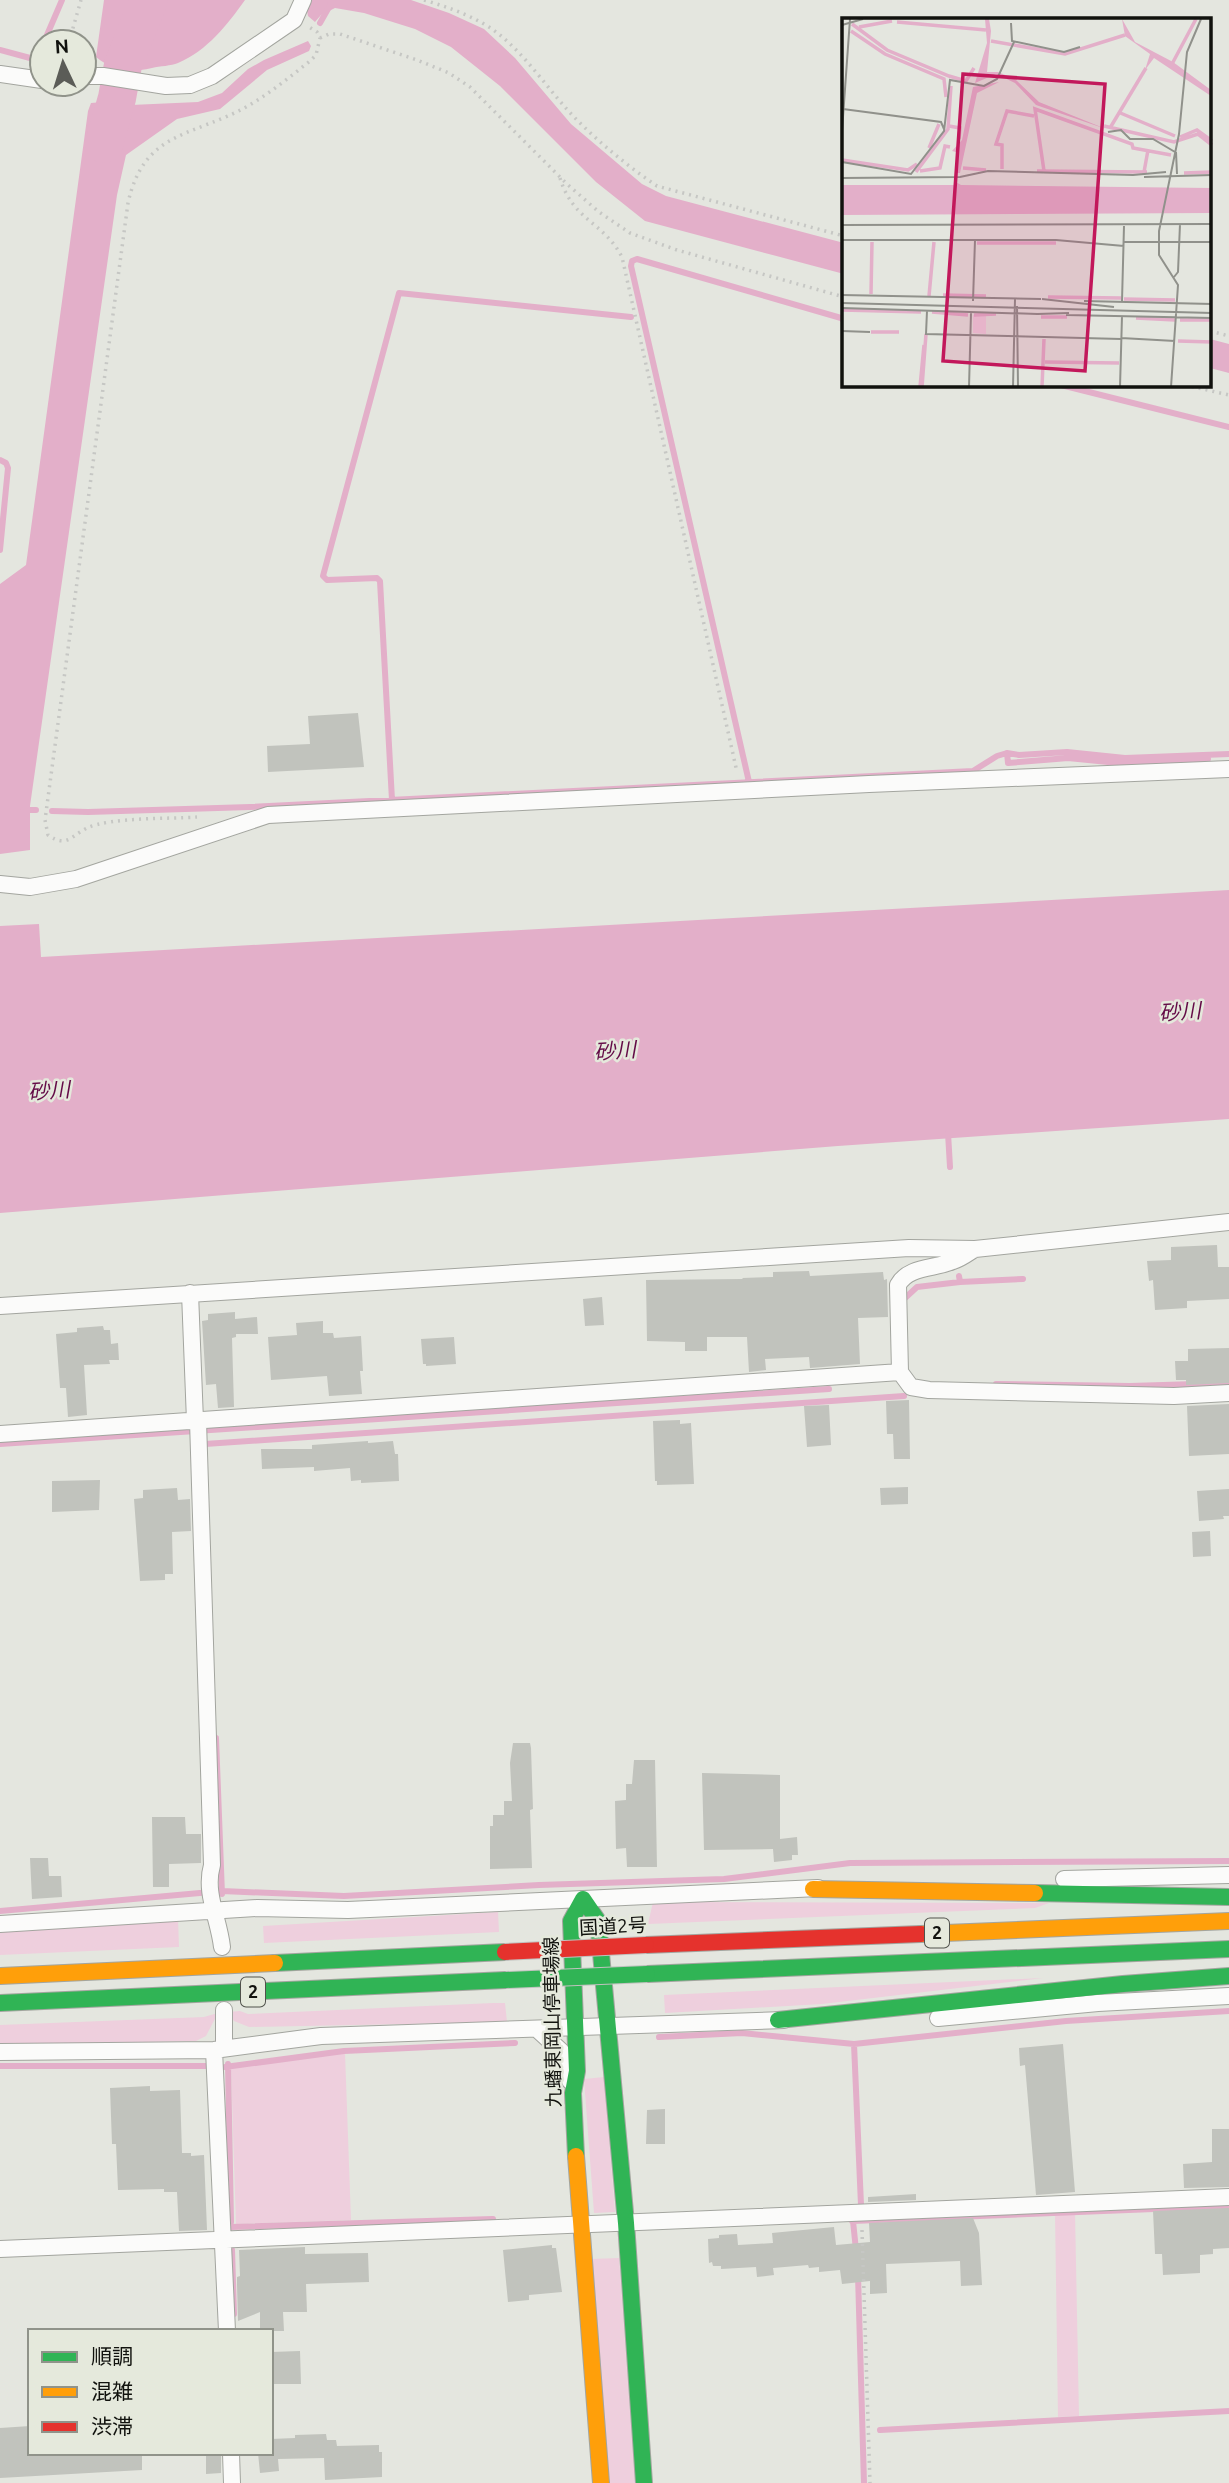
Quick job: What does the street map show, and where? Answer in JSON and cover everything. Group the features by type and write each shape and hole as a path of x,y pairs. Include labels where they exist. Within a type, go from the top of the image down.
{"main road":[{"path":"813,1889 1229,1897"},
{"path":"583,1899 598,1921 626,2223 644,2483"},
{"name":"九蟠東岡山停車場線","path":"583,1899 571,1921 577,2071 573,2093 580,2225 601,2483"},
{"name":"国道2号","path":"0,1976 1229,1921"},
{"name":"2","path":"0,2003 1229,1949"},
{"path":"778,2020 1123,1984 1229,1976"}],"street":[{"path":"98,76 166,86 190,85 212,76 294,20 302,2"},
{"path":"0,74 28,78"},
{"path":"0,884 30,887 76,879 268,815 883,783 1229,769"},
{"path":"0,1306 909,1248 975,1249 1229,1222"},
{"path":"975,1249 953,1261 908,1273 901,1278 898,1285 900,1372 911,1387 929,1390 1174,1396 1229,1393"},
{"path":"190,1293 198,1424 212,1865 209,1875 222,1947"},
{"path":"0,1434 198,1424 900,1372"},
{"path":"0,1924 212,1898 257,1908 348,1910 813,1889 872,1878 1076,1880 1229,1875"},
{"path":"0,2052 219,2049 321,2036 608,2025 778,2020 846,2026 1098,2003 1229,1996"},
{"path":"224,2010 219,2049 227,2329"},
{"path":"537,2029 561,2051 573,2093"},
{"path":"0,2249 1229,2197"},
{"path":"231,2455 232,2483"}],"path":[{"path":"73,28 81,0"},
{"path":"424,0 465,13 491,28 512,47 578,121 657,187 842,235"},
{"path":"294,20 312,28 320,37"},
{"path":"320,37 340,34 449,73 470,87 599,212 631,233 677,250 842,295"},
{"path":"207,817 114,822 87,828 75,838 64,841 55,841 48,835 46,820 128,203 133,181 141,166 155,151 174,137 249,105 316,55 320,37"},
{"path":"561,178 565,194 573,207 613,240 622,257 738,778"},
{"path":"1212,332 1229,336"},
{"path":"1194,387 1229,395"},
{"path":"861,2223 870,2483"}],"shaded area":[{"path":"653,1902 1049,1903 1035,1908 648,1924"},
{"path":"498,1912 499,1932 264,1943 263,1926"},
{"path":"178,1919 179,1947 0,1955 0,1932"},
{"path":"1043,1978 822,2004 665,2013 664,1995"},
{"path":"505,2003 507,2022 249,2027 234,2021 228,2012 240,2011 248,2014"},
{"path":"218,2013 206,2036 196,2041 0,2045 0,2025 204,2017"},
{"path":"345,2053 351,2220 236,2224 231,2068"},
{"path":"604,2077 615,2212 594,2213 584,2079"},
{"path":"1075,2212 1079,2416 1058,2417 1055,2213"},
{"path":"619,2258 635,2483 609,2483 591,2259"}],"water":[{"path":"104,0 245,0 216,36 189,58 172,65 129,71 109,66 98,58"},
{"path":"302,0 411,0 484,29 515,58 571,124 642,184 666,196 842,242 842,273 645,221 596,182 500,86 451,47 415,29 364,13 335,8 321,15 315,22 308,16"},
{"path":"308,41 311,46 309,51 267,70 220,109 177,119 126,155 117,195 30,806 30,850 0,854 0,584 26,565 91,103 103,102 102,94 126,97 131,105 198,102 222,93 248,69 264,60"},
{"path":"1212,340 1229,344 1229,373 1212,369"},
{"name":"砂川","path":"1229,890 1229,1119 838,1146 0,1213 0,926 39,924 41,957"}],"building":[{"path":"358,713 364,767 268,772 267,746 310,744 308,716"},
{"path":"1217,1245 1218,1267 1229,1267 1229,1299 1187,1301 1187,1308 1155,1310 1153,1280 1149,1281 1147,1261 1171,1260 1171,1247"},
{"path":"809,1271 810,1276 883,1272 884,1280 887,1279 888,1317 858,1318 860,1364 810,1368 809,1357 765,1359 766,1370 749,1372 747,1337 707,1337 707,1351 685,1351 685,1342 647,1341 646,1280 743,1279 773,1277 773,1272"},
{"path":"602,1297 604,1325 585,1326 583,1299"},
{"path":"235,1312 235,1319 257,1317 258,1334 236,1334 236,1337 232,1338 234,1407 218,1408 216,1384 206,1385 202,1321 208,1320 208,1314"},
{"path":"323,1321 323,1333 333,1333 334,1338 361,1336 362,1394 329,1396 327,1376 271,1380 268,1337 297,1335 296,1323"},
{"path":"103,1326 104,1330 110,1330 111,1344 118,1343 119,1360 109,1360 110,1364 84,1365 87,1415 68,1417 66,1388 60,1388 56,1334 77,1332 77,1328"},
{"path":"454,1337 456,1364 423,1364 421,1339"},
{"path":"1229,1348 1229,1383 1186,1385 1186,1380 1176,1380 1175,1361 1188,1361 1188,1349"},
{"path":"909,1400 910,1459 894,1459 893,1434 887,1434 886,1401"},
{"path":"1229,1404 1229,1454 1189,1456 1187,1406"},
{"path":"829,1405 831,1445 807,1447 804,1406"},
{"path":"680,1420 680,1424 691,1423 694,1484 657,1485 653,1421"},
{"path":"393,1441 395,1454 398,1454 399,1481 351,1481 350,1468 314,1471 314,1467 262,1469 261,1449 312,1449 312,1445"},
{"path":"100,1480 99,1510 52,1512 52,1481"},
{"path":"908,1487 908,1504 881,1505 880,1488"},
{"path":"177,1488 178,1500 190,1499 191,1531 172,1532 173,1574 165,1574 165,1580 140,1581 134,1499 143,1498 143,1490"},
{"path":"1229,1489 1229,1516 1223,1516 1224,1519 1199,1521 1197,1491"},
{"path":"1210,1531 1211,1556 1193,1557 1192,1532"},
{"path":"513,1743 530,1743 531,1748 532,1868 490,1869 490,1826 493,1826 493,1815 504,1815 504,1801 512,1801 510,1763"},
{"path":"634,1760 655,1760 657,1867 627,1867 626,1848 616,1849 615,1801 626,1800 626,1784 632,1784"},
{"path":"702,1773 780,1775 780,1839 797,1837 798,1855 792,1855 792,1860 774,1862 773,1849 704,1850"},
{"path":"152,1817 185,1817 186,1834 201,1834 201,1863 169,1864 169,1887 153,1887"},
{"path":"30,1858 48,1858 49,1876 61,1876 62,1897 32,1899"},
{"path":"1063,2044 1075,2192 1036,2195 1025,2065 1020,2066 1019,2048"},
{"path":"150,2086 150,2091 180,2090 182,2153 191,2153 191,2156 204,2155 207,2230 179,2231 177,2192 164,2192 164,2189 118,2190 116,2144 112,2144 110,2088"},
{"path":"665,2109 665,2144 646,2144 647,2110"},
{"path":"1212,2129 1229,2129 1229,2187 1184,2188 1183,2164 1212,2162"},
{"path":"916,2194 916,2200 868,2202 868,2197"},
{"path":"1229,2208 1229,2248 1213,2249 1213,2254 1200,2255 1200,2273 1163,2275 1162,2254 1155,2254 1153,2211"},
{"path":"973,2218 979,2233 982,2285 961,2286 960,2261 886,2264 887,2293 870,2294 870,2281 842,2284 840,2270 819,2272 819,2267 809,2268 808,2265 773,2268 774,2275 757,2277 756,2267 721,2269 721,2266 709,2263 708,2239 719,2238 719,2235 737,2234 738,2245 773,2243 772,2233 834,2227 836,2245 870,2242 869,2223"},
{"path":"552,2245 552,2248 556,2248 562,2292 529,2295 529,2300 508,2302 503,2250"},
{"path":"305,2247 305,2254 368,2253 369,2282 306,2284 307,2312 283,2312 284,2331 260,2329 260,2312 238,2321 239,2250"},
{"path":"300,2351 301,2384 273,2384 273,2352"},
{"path":"28,2426 28,2455 142,2455 142,2470 0,2478 0,2428"},
{"path":"326,2434 327,2440 336,2440 337,2446 379,2445 379,2452 382,2452 382,2477 325,2480 324,2458 278,2459 279,2471 260,2473 258,2455 273,2455 273,2439 295,2438 295,2435"},
{"path":"206,2456 221,2456 221,2473 206,2474"}],"waterway":[{"path":"50,28 62,0"},
{"path":"104,144 123,65 149,0"},
{"path":"320,23 333,0"},
{"path":"0,50 28,57"},
{"path":"749,782 632,261 637,259 842,319"},
{"path":"392,800 380,581 377,578 327,580 323,576 399,293 631,317"},
{"path":"1069,387 1229,427"},
{"path":"0,460 6,463 8,468 0,550"},
{"path":"52,811 250,807 973,771 1007,753 1019,755 1067,752 1125,758 1229,754"},
{"path":"1007,753 1008,763 1068,758 1118,763 1208,759"},
{"path":"23,810 36,810"},
{"path":"948,1133 950,1167"},
{"path":"904,1299 917,1287 960,1282 959,1276"},
{"path":"960,1282 1023,1279"},
{"path":"996,1384 1130,1386 1229,1383"},
{"path":"0,1444 829,1389"},
{"path":"205,1444 904,1396"},
{"path":"216,1738 222,1894"},
{"path":"0,1911 222,1891 344,1896 539,1885 724,1879 850,1863 1229,1861"},
{"path":"659,2037 742,2033 854,2044 1066,2021 1229,2011"},
{"path":"225,2067 344,2051 515,2043"},
{"path":"854,2044 861,2205"},
{"path":"228,2064 231,2222"},
{"path":"0,2066 208,2066"},
{"path":"852,2221 1229,2206"},
{"path":"231,2227 493,2219"},
{"path":"853,2221 856,2250"},
{"path":"232,2250 234,2314"},
{"path":"858,2275 864,2483"},
{"path":"880,2430 1229,2411"}],"traffic: fast":[{"path":"1035,1893 1229,1897"},
{"path":"576,2156 573,2093 577,2071 571,1921 583,1899 598,1921 626,2223 644,2483"},
{"path":"647,1974 1229,1949"},
{"path":"275,1963 505,1952"},
{"path":"506,1980 647,1974"},
{"path":"778,2020 1123,1984 1229,1976"},
{"path":"0,2003 506,1980"}],"traffic: slow":[{"path":"813,1889 1035,1893"},
{"path":"921,1934 1229,1921"},
{"path":"0,1976 275,1963"},
{"path":"576,2156 601,2483"}],"traffic: jam":[{"path":"646,1945 921,1934"},
{"path":"505,1952 646,1945"}]}
